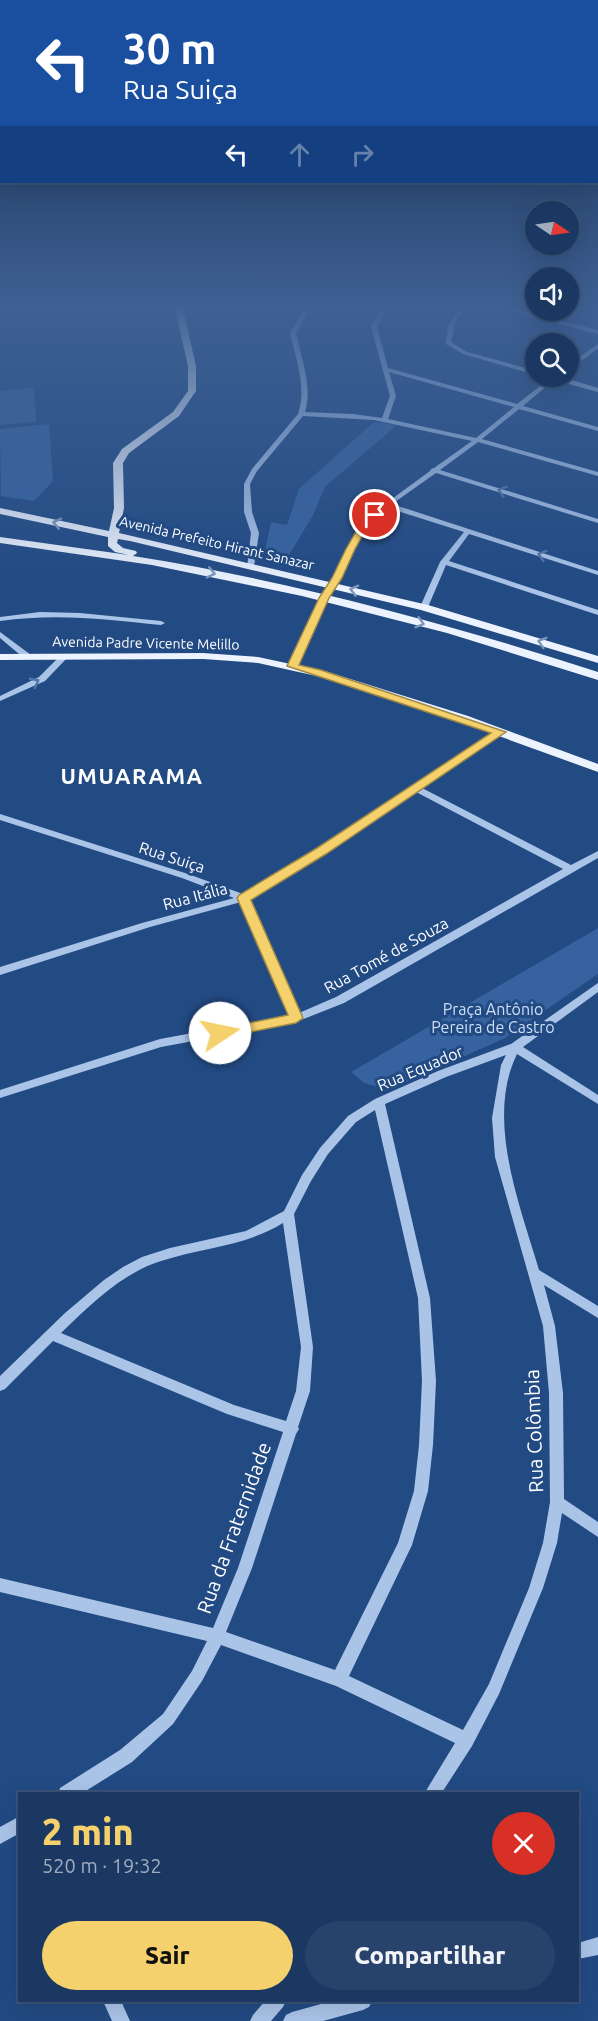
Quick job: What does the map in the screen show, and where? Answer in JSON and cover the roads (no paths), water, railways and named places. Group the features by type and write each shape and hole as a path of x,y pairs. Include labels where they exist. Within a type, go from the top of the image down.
{"main road":[{"path":"186,399 176,414 125,451 118,463 119,508 112,544 119,550 186,567"},
{"name":"Avenida Prefeito Hirant Sanazar","path":"0,511 424,607 598,660"},
{"path":"4,541 27,532 32,523 28,516"},
{"name":"Avenida Prefeito Hirant Sanazar","path":"4,541 186,567 324,598 421,623 598,676"},
{"name":"Avenida Padre Vicente Melillo","path":"0,657 203,656 258,660 292,666 317,672 500,732 598,768"}],"street":[{"path":"250,566 255,533 248,512 247,484 254,471 301,414 303,399"},
{"path":"384,420 392,399"},
{"path":"493,399 598,429"},
{"path":"292,666 324,598 364,525 387,505 528,399"},
{"path":"301,414 354,416 384,420 477,440 598,474"},
{"path":"433,470 598,521"},
{"path":"387,505 597,571"},
{"path":"424,607 444,562 468,531"},
{"path":"444,562 598,613"},
{"path":"0,620 63,614 161,623"},
{"path":"0,634 28,657"},
{"path":"0,699 42,679 64,657"},
{"name":"Rua Itália","path":"0,971 146,925 244,898 417,789 500,732"},
{"path":"417,789 570,869"},
{"name":"Rua Suiça","path":"0,817 185,876 244,898"},
{"name":"Rua Tomé de Souza","path":"0,1094 160,1043 296,1018 340,1000 598,854"},
{"path":"244,898 296,1018"},
{"name":"Rua Equador","path":"288,1214 306,1178 324,1150 352,1119 379,1102 442,1074 515,1047 598,987"},
{"path":"515,1047 598,1101"},
{"name":"Rua Colômbia","path":"433,1792 494,1689 536,1588 550,1543 557,1502 556,1394 549,1326 500,1147 498,1118 502,1085 506,1065 515,1047"},
{"path":"339,1679 405,1545 421,1491 426,1445 429,1381 424,1298 379,1102"},
{"path":"0,1385 108,1284 145,1262 184,1248 244,1236 269,1226 288,1214"},
{"name":"Rua da Fraternidade","path":"69,1792 126,1756 168,1719 197,1676 217,1636 245,1568 303,1391 307,1347 288,1214"},
{"path":"534,1273 598,1313"},
{"path":"52,1335 232,1410 292,1429"},
{"path":"557,1502 598,1530"},
{"path":"0,1585 217,1636 339,1679 466,1740"},
{"path":"0,1836 18,1825"},
{"path":"579,1951 598,1946"},
{"path":"112,2002 121,2021"},
{"path":"259,2021 276,2002"},
{"path":"292,2021 359,2002"}],"district":[{"name":"UMUARAMA","path":"132,776"}],"park label":[{"name":"Praça Antônio Pereira de Castro","path":"493,1018"}]}
